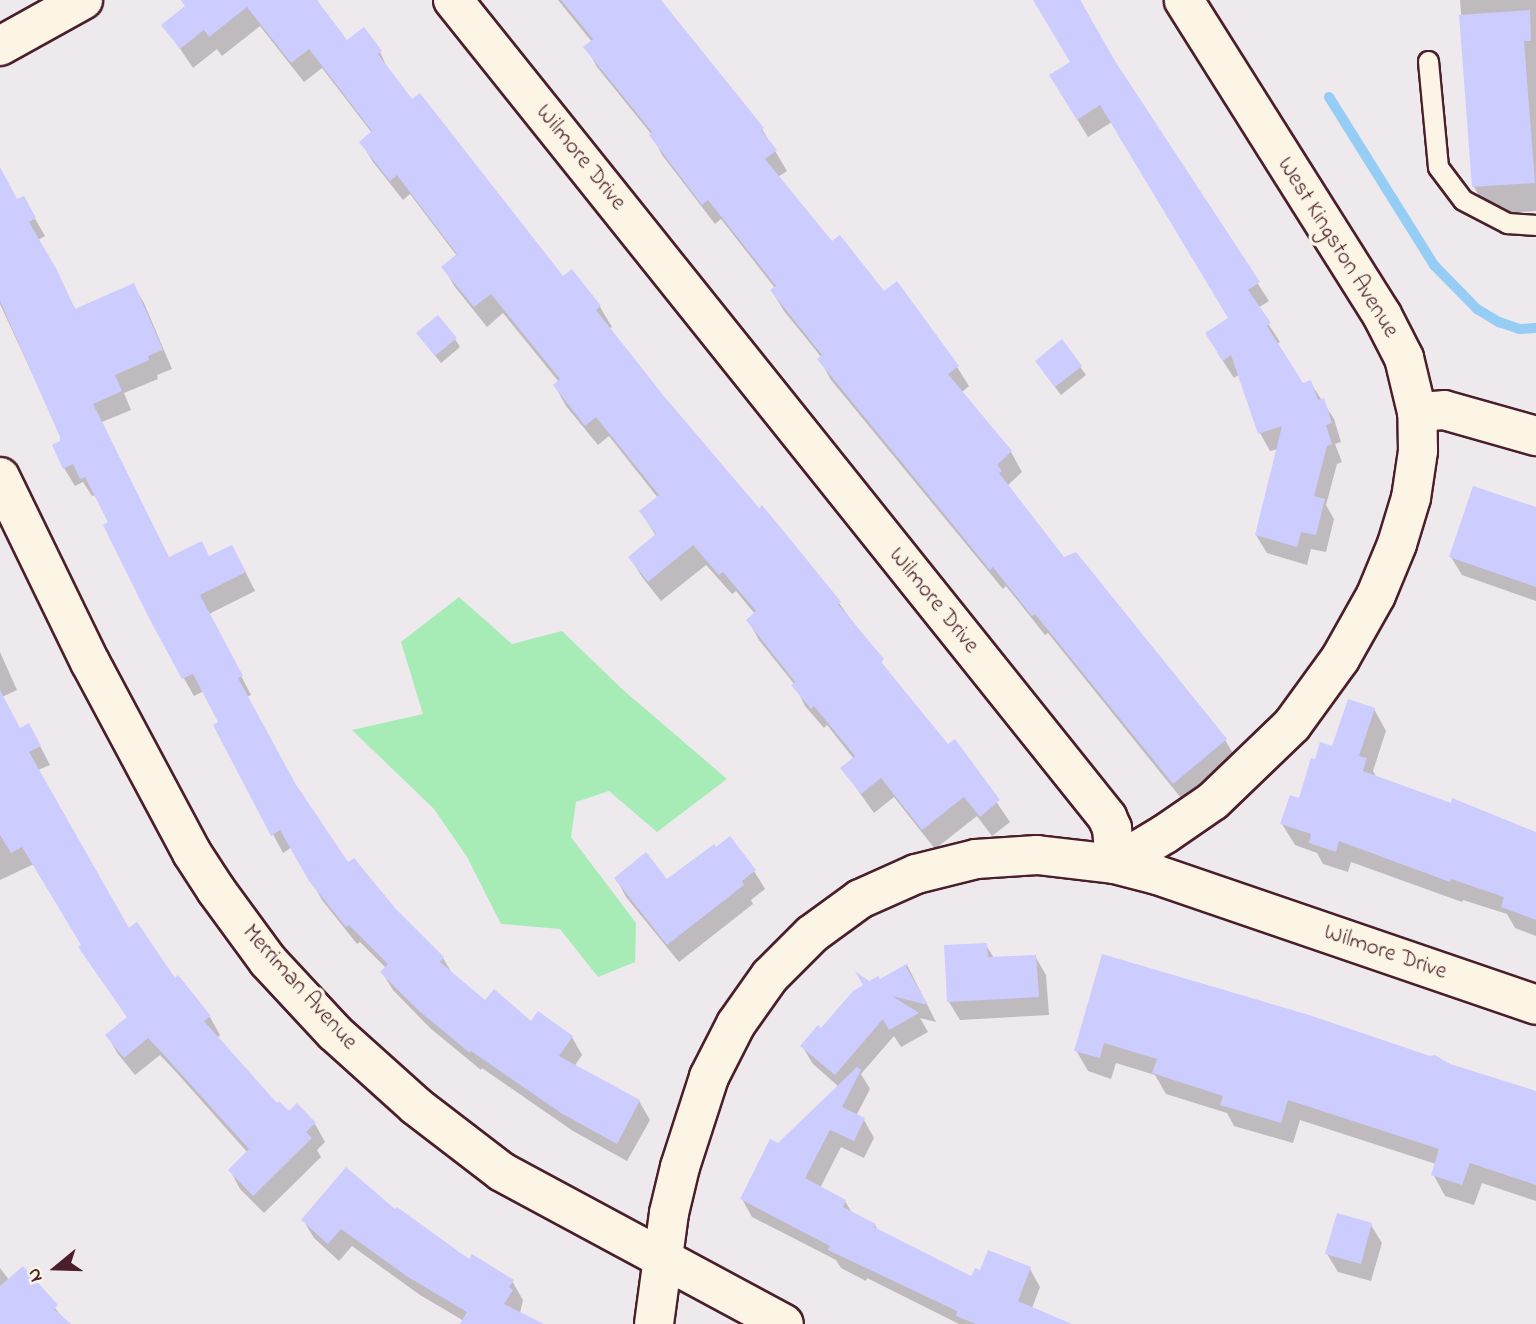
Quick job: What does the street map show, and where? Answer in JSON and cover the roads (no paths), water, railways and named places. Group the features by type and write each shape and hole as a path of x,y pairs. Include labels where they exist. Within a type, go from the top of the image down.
{"street":[{"path":"0,46 83,0"},
{"name":"Wilmore Drive","path":"453,0 1107,817 1112,828 1115,864 1157,875 1536,1004"},
{"name":"West Kingston Avenue","path":"1115,864 1213,801 1292,725 1338,663 1376,595 1397,544 1413,486 1418,451 1417,412 1404,358 1382,315 1184,0"},
{"path":"1417,412 1453,412 1536,436"},
{"name":"Merriman Avenue","path":"0,477 90,662 192,853 268,961 335,1033 458,1140 502,1172 784,1324"},
{"path":"654,1324 662,1260 680,1167 709,1077 736,1024 770,976 812,934 860,899 888,885 976,859 1037,855 1115,864"}],"lane":[{"path":"1428,61 1438,167 1463,200 1507,223 1536,225"}],"waterway":[{"path":"1329,97 1434,265 1477,309 1499,322 1519,329 1536,328"}]}
